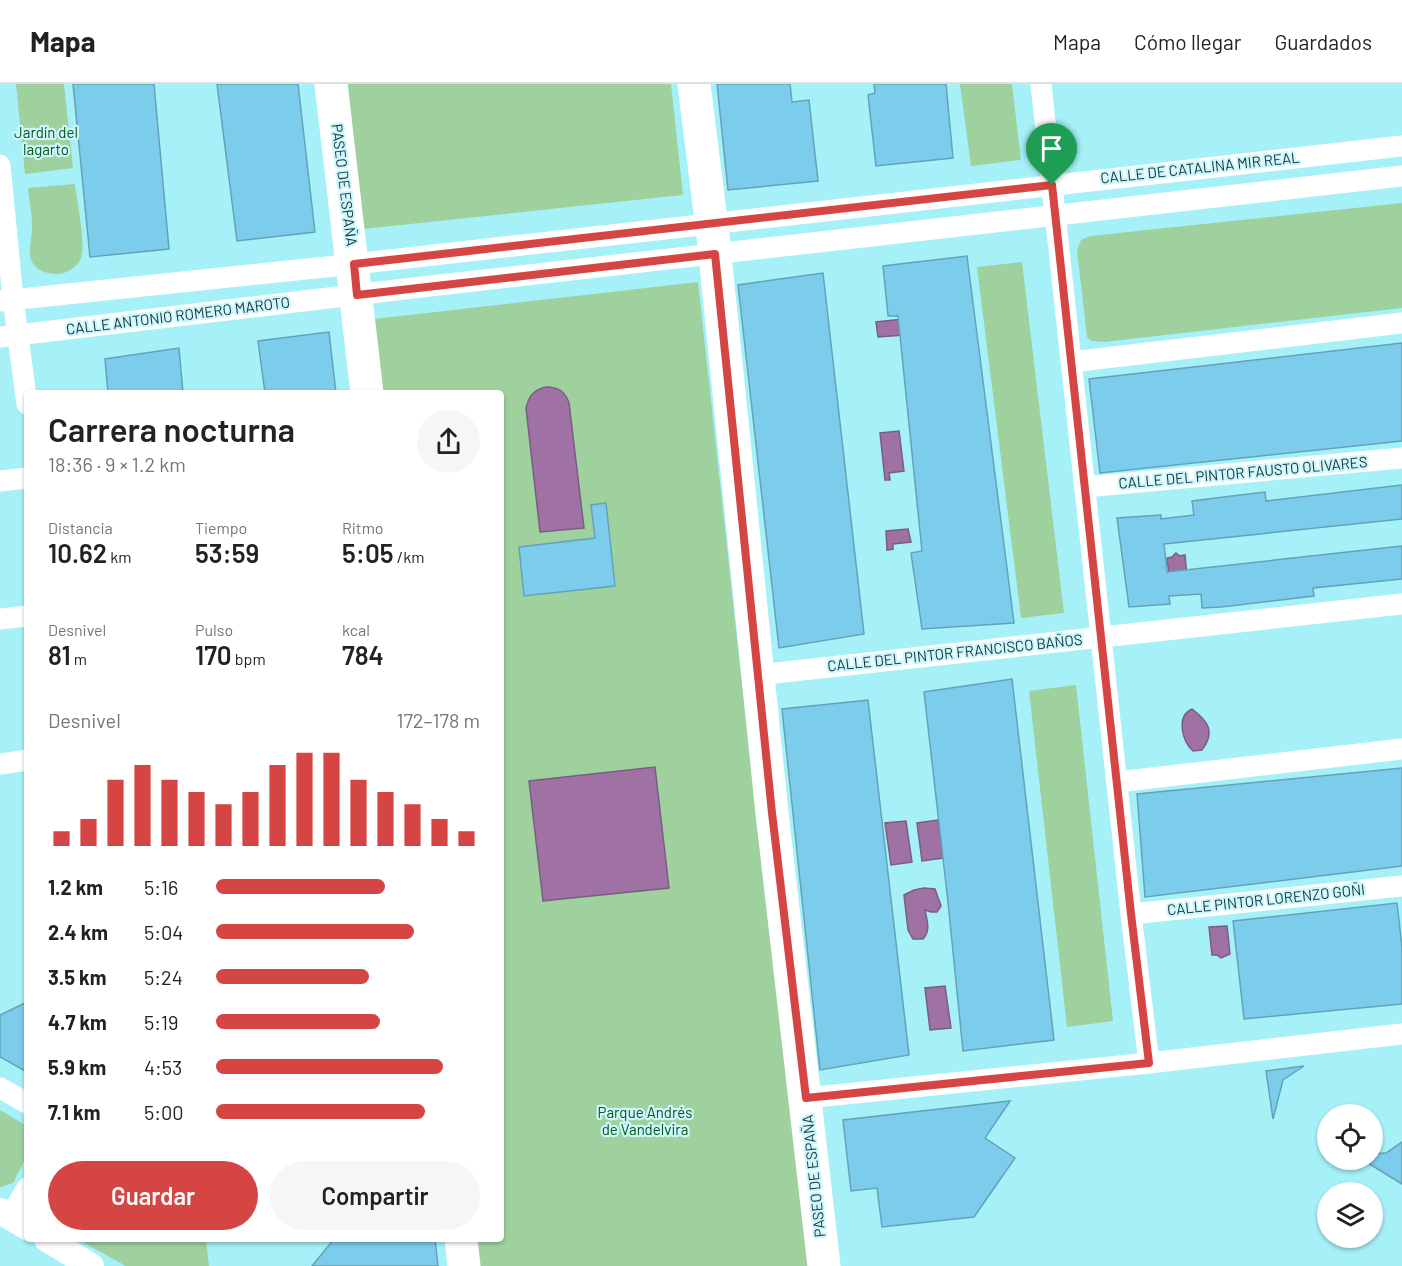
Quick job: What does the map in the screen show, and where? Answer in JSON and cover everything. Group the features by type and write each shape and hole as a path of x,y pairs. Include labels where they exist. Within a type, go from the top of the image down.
{"main road":[{"name":"PASEO DE ESPAÑA","path":"331,84 368,390"},
{"name":"PASEO DE ESPAÑA","path":"694,84 713,239 772,813 824,1266"},
{"path":"461,1242 464,1266"}],"street":[{"path":"1041,84 1116,782 1149,1063"},
{"name":"CALLE DE CATALINA MIR REAL","path":"355,280 713,239 1052,185 1402,146"},
{"path":"0,165 9,336 24,393"},
{"name":"CALLE DE CATALINA MIR REAL","path":"355,280 713,239 1055,215 1402,176"},
{"name":"CALLE ANTONIO ROMERO MAROTO","path":"7,300 355,280"},
{"name":"CALLE ANTONIO ROMERO MAROTO","path":"9,336 355,280"},
{"path":"1071,362 1402,323"},
{"name":"CALLE DEL PINTOR FAUSTO OLIVARES","path":"1085,487 1402,458"},
{"path":"0,481 24,478"},
{"name":"CALLE DEL PINTOR FRANCISCO BAÑOS","path":"758,675 1402,604"},
{"path":"0,620 24,616"},
{"path":"1116,782 1402,750"},
{"path":"0,764 24,760"},
{"name":"CALLE PINTOR LORENZO GOÑI","path":"1131,914 1402,886"},
{"path":"806,1098 1149,1063 1402,1034"},
{"path":"0,1088 24,1101"},
{"path":"12,1218 24,1194"},
{"path":"52,1242 91,1266"}],"green space":[{"name":"Jardín del lagarto","path":"16,84 64,84 73,168 25,174"},
{"path":"348,84 671,84 683,195 363,229"},
{"path":"960,84 1012,84 1021,160 971,166"},
{"path":"75,184 82,233 81,258 67,272 53,274 46,272 36,267 31,258 32,225 28,188"},
{"path":"1402,203 1402,308 1104,342 1092,341 1087,337 1077,250 1081,240 1090,236"},
{"path":"1022,262 1064,613 1021,618 977,267"},
{"name":"Parque Andrés de Vandelvira","path":"698,282 746,721 813,1266 477,1266 474,1242 504,1242 504,390 382,390 374,319"},
{"path":"1076,685 1113,1021 1067,1027 1029,691"},
{"path":"0,1110 24,1124 24,1161 13,1183 0,1187"},
{"path":"82,1242 206,1242 209,1266 126,1266"}],"shaded area":[{"path":"903,319 904,335 878,337 876,322"},
{"path":"546,387 560,390 569,403 584,528 540,532 526,408 532,394"},
{"path":"899,431 904,471 889,473 890,480 885,480 880,433"},
{"path":"908,529 911,542 893,544 893,549 887,550 886,531"},
{"path":"1176,553 1180,556 1185,555 1188,588 1171,590 1167,558"},
{"path":"1192,709 1206,722 1208,727 1209,738 1202,750 1193,751 1189,747 1182,729 1184,717"},
{"path":"655,767 669,888 543,901 529,781"},
{"path":"938,820 943,858 922,861 917,823"},
{"path":"906,821 912,862 891,865 885,823"},
{"path":"924,888 935,889 941,906 937,912 925,910 927,932 923,939 913,939 908,930 904,895"},
{"path":"1227,926 1230,954 1221,958 1212,955 1209,927"},
{"path":"945,986 951,1028 930,1030 925,988"}],"building":[{"path":"73,84 154,84 169,249 90,257"},
{"path":"217,84 298,84 315,232 237,241"},
{"path":"717,84 790,84 792,102 809,100 818,181 728,190"},
{"path":"874,84 946,84 953,158 876,166 868,95 875,93"},
{"path":"967,256 1014,623 922,629 911,553 922,551 898,316 888,316 883,266"},
{"path":"823,273 864,634 779,648 738,285"},
{"path":"329,332 336,390 265,390 258,341"},
{"path":"1402,343 1402,441 1100,473 1089,379"},
{"path":"179,348 183,390 108,390 105,359"},
{"path":"1402,485 1402,519 1164,544 1167,572 1402,546 1402,579 1313,588 1314,596 1221,607 1202,608 1201,594 1169,596 1170,604 1129,607 1117,518 1161,515 1161,519 1194,515 1192,501 1265,492 1266,501"},
{"path":"606,503 615,586 524,596 519,547 595,538 591,505"},
{"path":"1012,679 1054,1040 963,1051 924,692"},
{"path":"868,700 909,1055 820,1070 782,709"},
{"path":"1402,768 1402,866 1145,897 1137,794"},
{"path":"1397,903 1402,947 1402,1004 1244,1019 1233,921"},
{"path":"24,1003 24,1070 0,1057 0,1015"},
{"path":"1304,1066 1283,1080 1273,1119 1266,1071"},
{"path":"1010,1101 985,1138 1015,1158 974,1217 882,1227 877,1188 851,1191 843,1120"},
{"path":"1402,1142 1402,1184 1379,1170 1383,1170 1383,1153"},
{"path":"332,1242 435,1242 438,1266 312,1266"}],"route":[{"path":"1052,185 1149,1063 806,1098 772,813 715,254 357,295 354,264 1052,185"}]}
